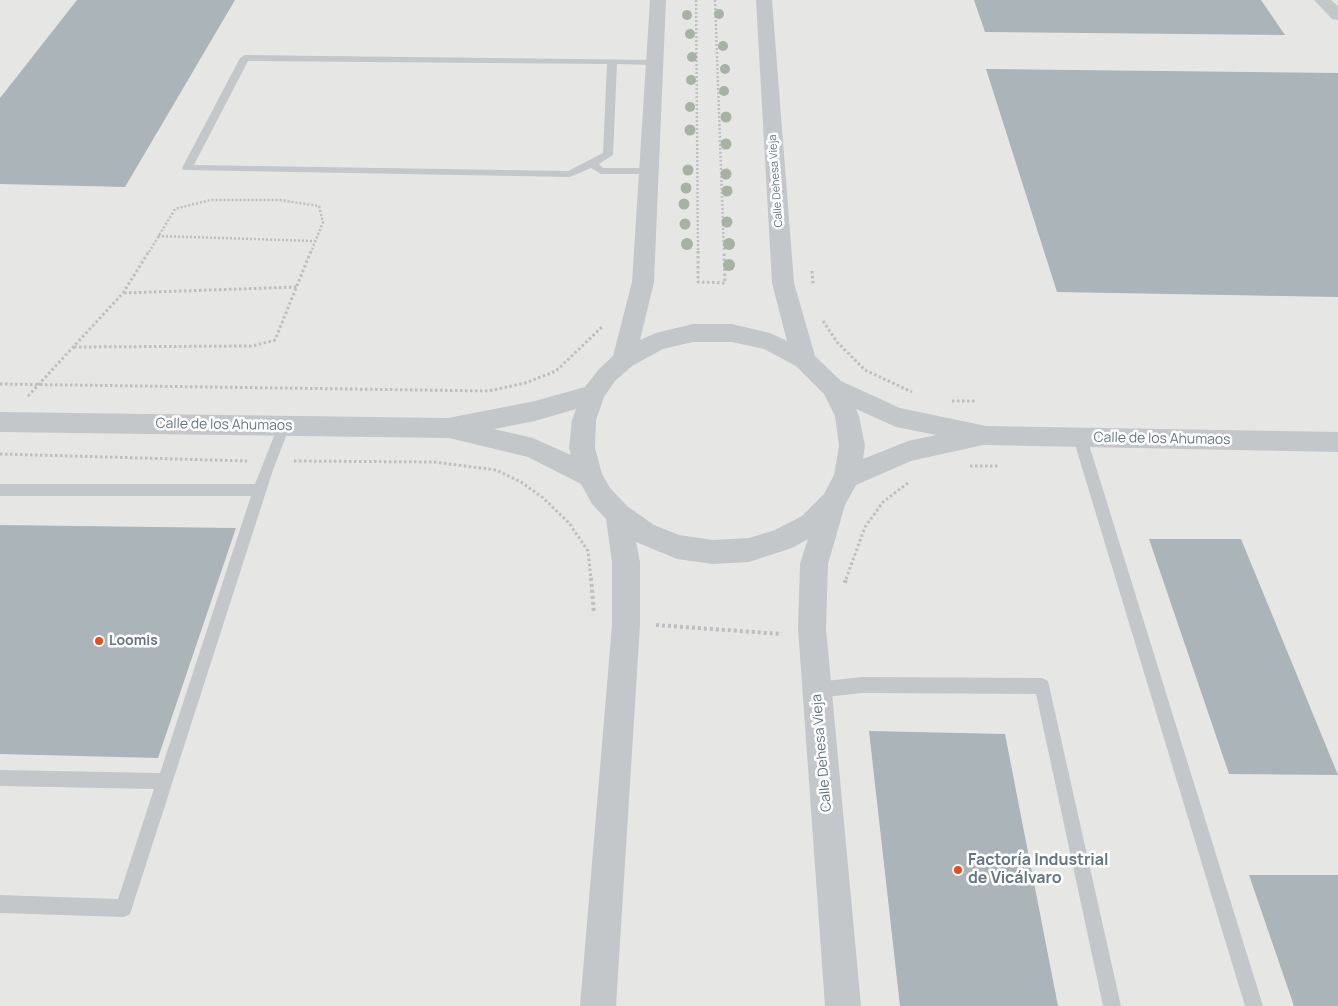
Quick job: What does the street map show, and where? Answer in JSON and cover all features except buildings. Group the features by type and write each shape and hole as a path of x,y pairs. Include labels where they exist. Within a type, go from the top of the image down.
{"street":[{"path":"624,360 643,282 658,0"},
{"name":"Calle Dehesa Vieja","path":"764,0 782,283 804,360"},
{"path":"1322,0 1338,15"},
{"path":"833,388 804,360 770,342 732,333 693,333 656,342 624,360 607,375 594,394 584,420 582,448 590,476 601,496 618,514 644,534 677,547 713,552 740,551 782,540 811,524 840,489"},
{"name":"Calle Dehesa Vieja","path":"833,388 848,416 852,446 840,489 814,564 812,628 843,1006"},
{"name":"Calle de los Ahumaos","path":"833,388 896,416 986,436 1338,442"},
{"name":"Calle de los Ahumaos","path":"2,422 448,428 535,411 594,394"},
{"name":"Calle de los Ahumaos","path":"448,428 533,448 590,476"},
{"name":"Calle de los Ahumaos","path":"840,489 908,451 986,436"},
{"path":"598,1006 626,625 626,562 618,514"}],"lane":[{"path":"612,62 608,155 570,174 187,168 245,58 655,62"},
{"path":"591,163 601,171 649,171"},
{"path":"0,904 124,908 260,490 284,426"},
{"path":"1080,438 1254,1006"},
{"path":"0,490 260,490"},
{"path":"817,690 862,685 1042,686 1112,1006"},
{"path":"0,778 165,780"}],"path":[{"path":"696,0 698,282 725,282 715,0"},
{"path":"2,422 123,293 174,208 210,200 280,200 319,206 323,222 275,340 252,346 74,347"},
{"path":"158,236 315,241"},
{"path":"813,282 814,290"},
{"path":"123,293 297,287"},
{"path":"819,314 837,342 865,370 915,393"},
{"path":"0,384 489,390 525,383 556,371 598,333 607,318"},
{"path":"948,401 976,401"},
{"path":"0,454 461,464 496,470 521,482 542,497 569,524 588,551 594,616"},
{"path":"965,466 998,466"},
{"path":"845,585 852,558 866,528 883,502 917,476"},
{"path":"654,625 782,634"}],"shaded area":[{"path":"0,0 1338,0 1338,1006 0,1006"}],"place":[{"name":"Loomis","path":"99,641"},
{"name":"Factoría Industrial de Vicálvaro","path":"958,870"}]}
